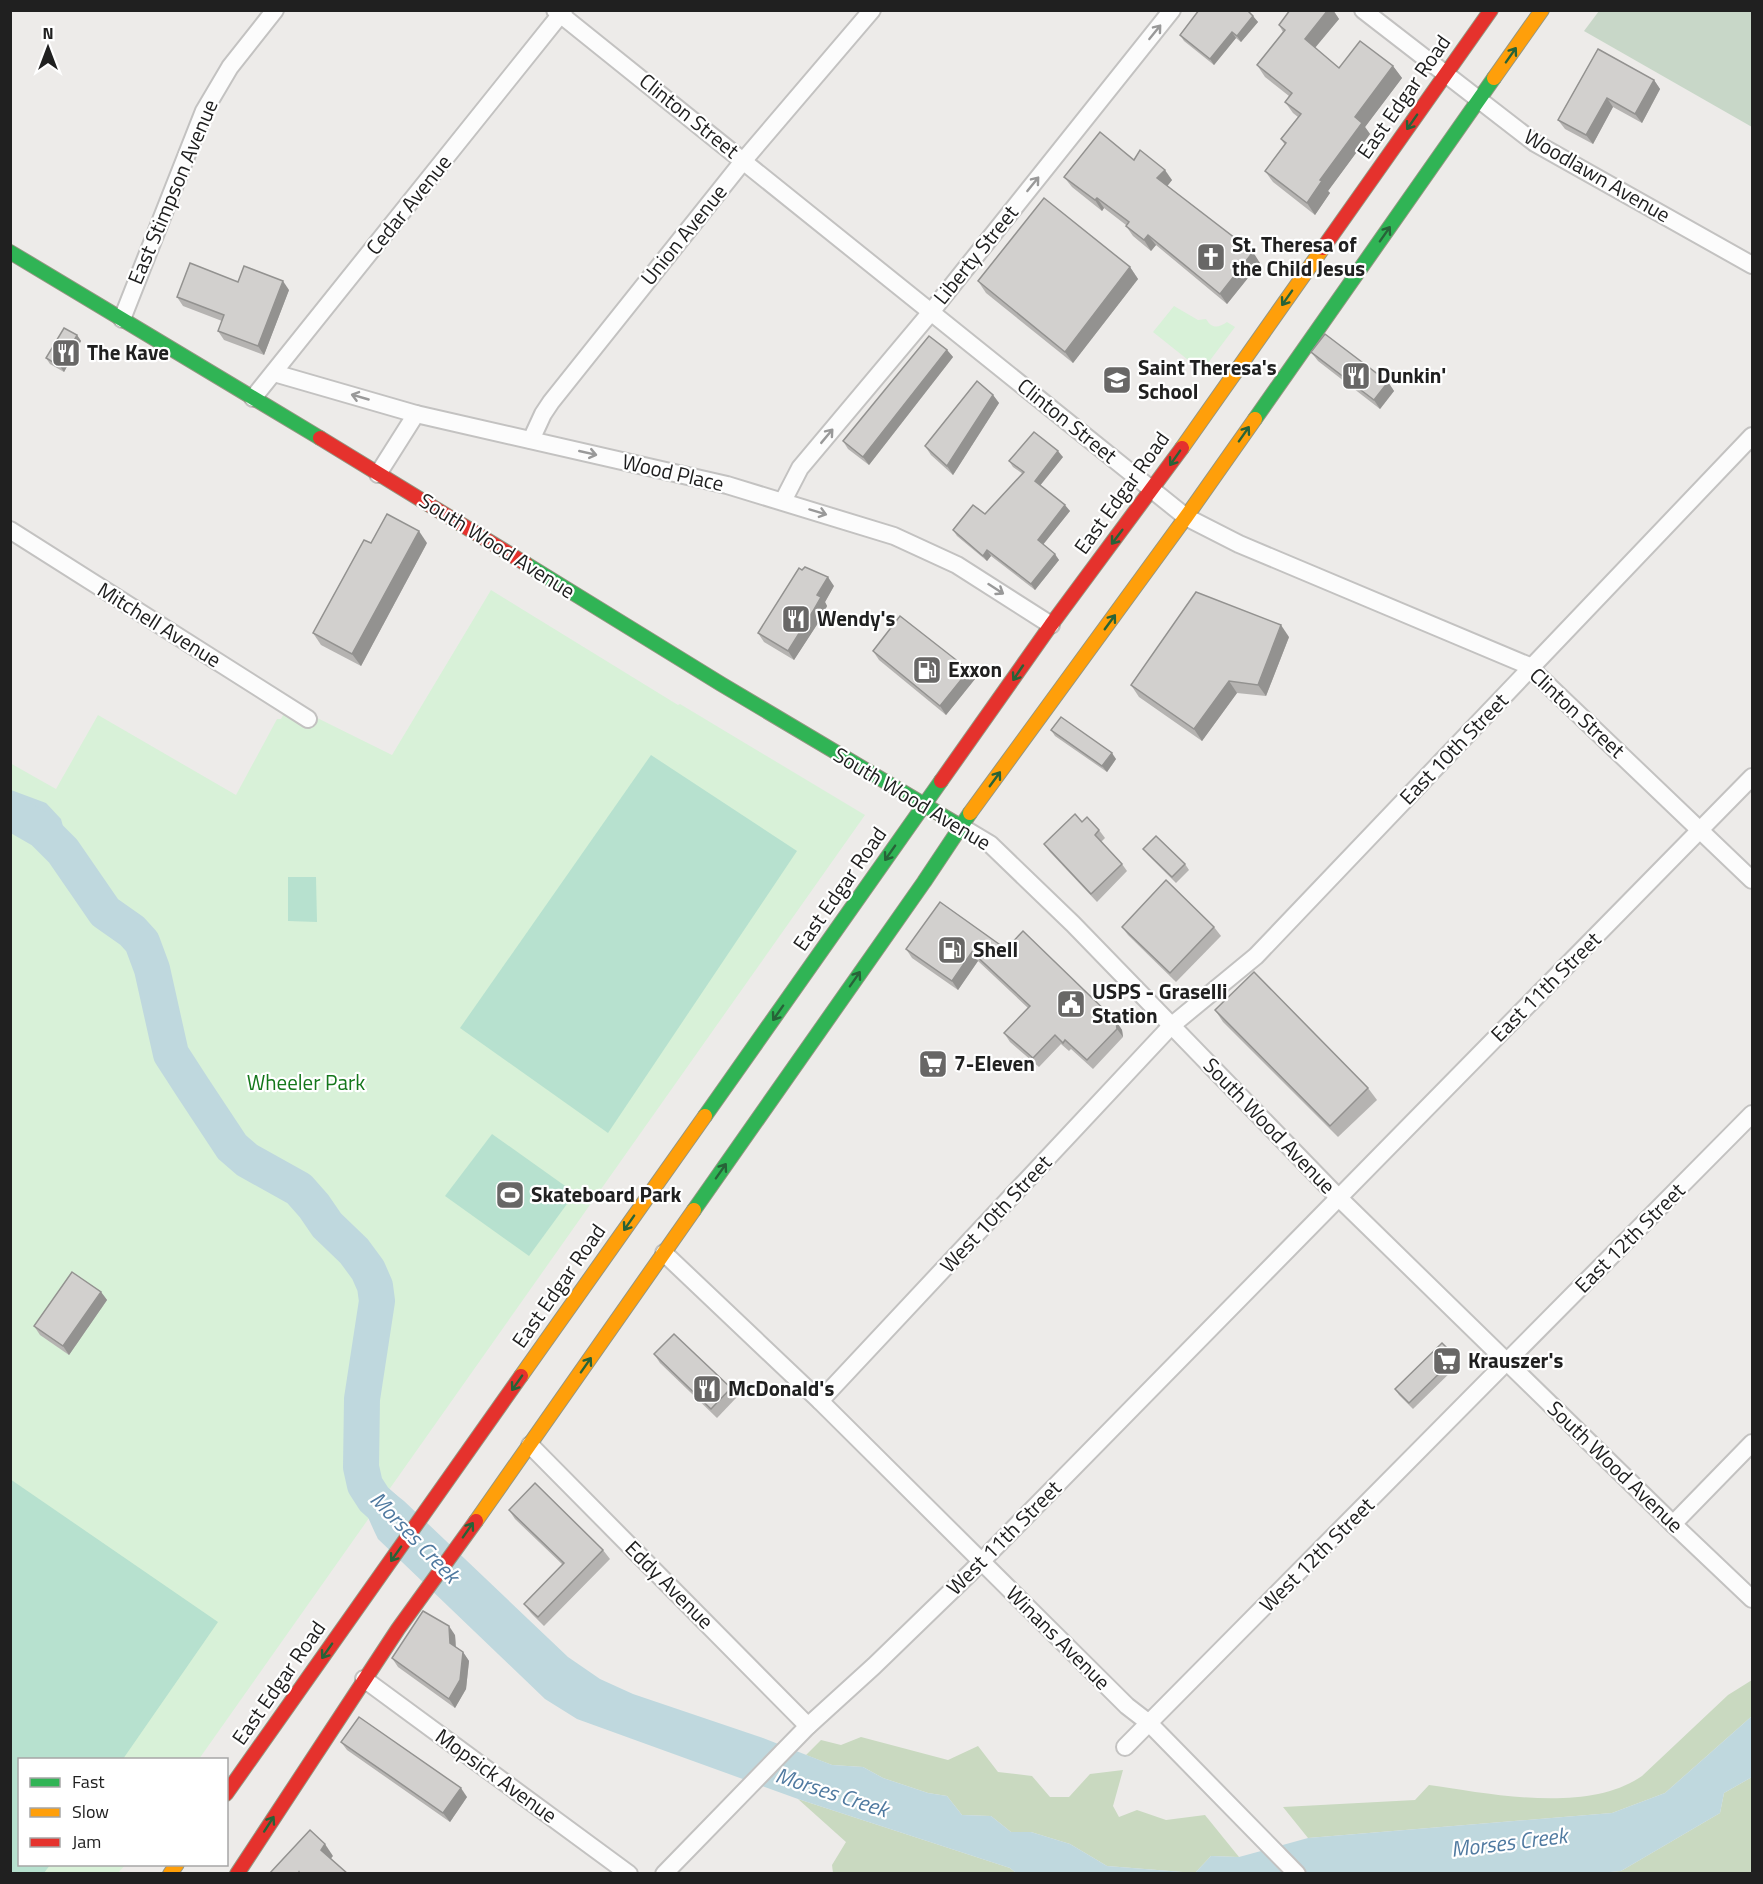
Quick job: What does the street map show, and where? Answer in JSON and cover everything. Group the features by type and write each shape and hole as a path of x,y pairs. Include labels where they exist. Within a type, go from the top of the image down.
{"main road":[{"name":"East Edgar Road","path":"228,1791 1051,625 1152,490 1491,10"},
{"path":"237,1874 398,1629 530,1445 960,826 1186,517 1542,10"},
{"name":"South Wood Avenue","path":"10,252 721,684 960,826"}],"street":[{"name":"East Stimpson Avenue","path":"122,320 204,111 230,67 275,10"},
{"name":"Union Avenue","path":"531,440 551,402 744,160 872,10"},
{"name":"Liberty Street","path":"783,501 800,468 931,312 1172,10"},
{"name":"Woodlawn Avenue","path":"1363,10 1535,143 1752,265"},
{"name":"Clinton Street","path":"560,12 1186,517 1239,544 1527,665 1752,880"},
{"name":"Cedar Avenue","path":"253,398 560,12"},
{"name":"Wood Place","path":"274,373 416,414 707,480 894,536 925,548 957,565 1051,625"},
{"path":"378,474 416,414"},
{"name":"East 10th Street","path":"1171,1026 1256,956 1752,436"},
{"name":"Mitchell Avenue","path":"10,530 308,719"},
{"name":"East 11th Street","path":"1339,1198 1752,777"},
{"name":"South Wood Avenue","path":"960,826 990,844 1073,924 1339,1198 1752,1599"},
{"name":"West 10th Street","path":"820,1401 1171,1026"},
{"name":"East 12th Street","path":"1507,1363 1752,1114"},
{"name":"West 11th Street","path":"664,1874 808,1726 874,1666 981,1562 1339,1198"},
{"name":"Winans Avenue","path":"664,1253 820,1401 1127,1707 1149,1723 1297,1874"},
{"name":"West 12th Street","path":"1125,1747 1507,1363"},
{"path":"1673,1524 1752,1443"},
{"name":"Eddy Avenue","path":"530,1445 808,1726"},
{"name":"Mopsick Avenue","path":"364,1679 629,1874"}],"green space":[{"path":"1599,11 1752,11 1752,127 1584,31"},
{"path":"1174,306 1198,320 1206,319 1213,326 1227,322 1235,327 1202,371 1153,332"},
{"name":"Wheeler Park","path":"491,590 678,705 680,704 865,815 200,1758 18,1758 18,1866 124,1866 118,1873 11,1873 10,763 56,789 98,715 236,795 277,719 281,719 289,704 392,755"},
{"path":"651,755 797,851 608,1133 460,1028"},
{"path":"288,877 316,877 317,922 288,921"},
{"name":"Skateboard Park","path":"492,1134 575,1193 529,1256 445,1196"},
{"path":"10,1479 218,1622 124,1758 18,1758 18,1866 49,1866 44,1873 11,1873"},
{"path":"1752,1680 1752,1716 1665,1793 1612,1813 1308,1838 1283,1807 1415,1800 1429,1785 1538,1798 1594,1795 1620,1788 1642,1776 1728,1695"},
{"path":"861,1737 948,1760 978,1746 998,1772 1032,1776 1050,1797 1069,1797 1090,1774 1123,1770 1113,1806 1119,1817 1137,1810 1166,1820 1205,1815 1239,1857 1211,1856 1195,1873 1107,1866 1070,1844 1031,1832 1011,1832 991,1816 962,1815 947,1796 928,1793 883,1778 863,1767 832,1765 806,1755 821,1740 841,1745"},
{"path":"1752,1777 1752,1873 1588,1874 1621,1871 1720,1813 1724,1793"},
{"path":"798,1799 1010,1868 1016,1873 833,1873 832,1865 846,1842"}],"water":[{"path":"11,790 46,803 61,819 74,867 34,832 11,827"},
{"path":"361,1467 404,1501 568,1657 600,1679 633,1694 763,1738 832,1765 863,1767 883,1778 928,1793 947,1796 962,1815 991,1816 1011,1832 1031,1832 1070,1844 1107,1866 1195,1873 1211,1856 1239,1857 1308,1838 1612,1813 1665,1793 1752,1716 1752,1777 1724,1793 1720,1813 1621,1871 1588,1874 1016,1873 1010,1868 798,1799 577,1719 545,1699 378,1539 364,1504"}],"building":[{"path":"1199,10 1247,10 1253,16 1237,36 1232,32 1210,59 1180,35"},
{"path":"1290,10 1328,10 1305,39 1339,68 1360,41 1393,66 1355,117 1362,123 1320,180 1322,181 1307,203 1265,171 1286,143 1281,139 1301,114 1285,102 1292,93 1257,65 1285,30 1279,25"},
{"path":"1598,49 1654,80 1635,114 1607,98 1586,135 1558,120"},
{"path":"1100,132 1134,160 1140,150 1165,170 1157,178 1253,252 1220,294 1148,235 1144,240 1126,226 1129,222 1064,177"},
{"path":"1044,198 1130,267 1065,352 978,281"},
{"path":"190,263 238,282 244,266 283,281 258,346 218,331 224,315 177,297"},
{"path":"64,328 77,335 60,366 46,358"},
{"name":"Dunkin'","path":"1325,334 1388,382 1374,400 1311,352"},
{"path":"929,336 947,350 863,457 843,441"},
{"path":"977,381 993,395 947,466 925,446"},
{"path":"1034,432 1058,451 1035,481 1065,505 1038,540 1055,554 1031,584 987,550 983,556 953,530 973,505 985,514 1024,472 1009,461"},
{"path":"387,514 419,531 352,654 313,633 364,540 371,543"},
{"name":"Wendy's","path":"805,567 828,577 817,595 821,597 788,651 758,633 799,568 802,570"},
{"path":"1196,592 1281,625 1258,685 1229,681 1194,729 1131,685"},
{"name":"Exxon","path":"900,616 969,670 940,706 873,651"},
{"path":"1061,717 1112,753 1102,766 1051,730"},
{"path":"1075,814 1082,822 1087,817 1099,830 1095,835 1122,864 1091,894 1044,844"},
{"path":"1156,836 1185,864 1172,877 1143,849"},
{"path":"1166,880 1214,927 1170,973 1122,927"},
{"path":"940,902 1006,949 1023,931 1116,1021 1117,1029 1087,1060 1065,1040 1063,1043 1055,1035 1033,1058 1004,1033 1030,1006 972,952 952,981 906,949"},
{"path":"1254,972 1368,1088 1330,1126 1215,1010"},
{"path":"72,1272 101,1292 63,1346 34,1326"},
{"path":"674,1334 731,1388 711,1409 654,1354"},
{"path":"1442,1343 1456,1357 1409,1403 1395,1389"},
{"path":"535,1483 603,1550 538,1617 524,1604 564,1563 509,1510"},
{"path":"423,1611 449,1626 450,1643 463,1652 460,1680 449,1699 392,1658"},
{"path":"359,1717 461,1788 443,1813 341,1742"},
{"path":"310,1830 325,1844 321,1850 348,1874 300,1874 299,1872 298,1874 269,1874"}],"waterway":[{"name":"Morses Creek","path":"10,812 43,831 63,851 105,912 132,931 142,942 152,969 171,1054 232,1147 247,1160 299,1189 327,1225 354,1251 368,1270 375,1286 377,1301 362,1399 361,1467 365,1485 374,1499 385,1509"}],"traffic: fast":[{"path":"1255,419 1494,78"},
{"path":"10,252 320,438"},
{"path":"526,564 721,684 960,826"},
{"path":"705,1116 941,781"},
{"path":"694,1210 970,813"}],"traffic: slow":[{"path":"1494,78 1542,10"},
{"path":"1182,448 1323,248"},
{"path":"970,813 1255,419"},
{"path":"521,1376 705,1116"},
{"path":"476,1521 694,1210"},
{"path":"170,1874 176,1866"}],"traffic: jam":[{"path":"1323,248 1491,10"},
{"path":"320,438 526,564"},
{"path":"941,781 1051,625 1182,448"},
{"path":"228,1791 521,1376"},
{"path":"237,1874 398,1629 476,1521"}],"place":[{"name":"St. Theresa of the Child Jesus","path":"1211,257"},
{"name":"The Kave","path":"66,353"},
{"name":"Dunkin'","path":"1356,376"},
{"name":"Saint Theresa's School","path":"1117,380"},
{"name":"Wendy's","path":"796,619"},
{"name":"Exxon","path":"927,670"},
{"name":"Shell","path":"952,950"},
{"name":"USPS - Graselli Station","path":"1071,1004"},
{"name":"7-Eleven","path":"933,1064"},
{"name":"Skateboard Park","path":"510,1195"},
{"name":"Krauszer's","path":"1447,1361"},
{"name":"McDonald's","path":"707,1389"}]}
